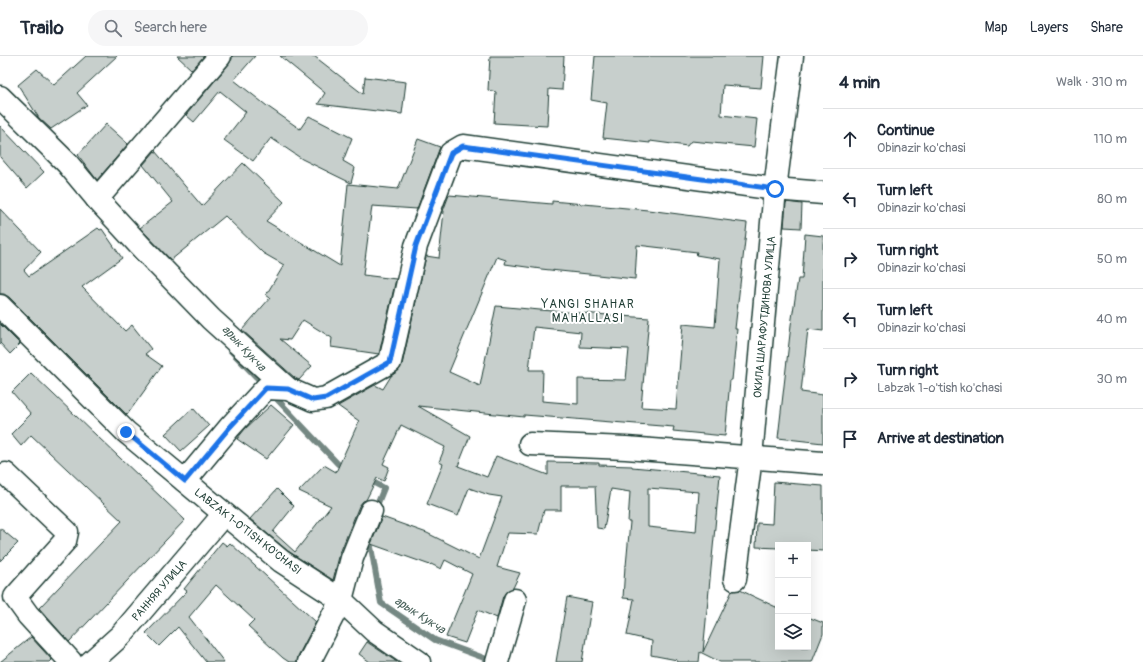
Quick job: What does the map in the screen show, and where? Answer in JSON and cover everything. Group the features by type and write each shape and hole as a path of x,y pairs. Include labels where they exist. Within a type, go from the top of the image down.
{"street":[{"path":"97,199 220,56"},
{"name":"ОКИЛА ШАРАФУТДИНОВА УЛИЦА","path":"735,579 751,457 775,189 792,56"},
{"path":"0,97 68,163 97,199 142,249 211,319 288,389 313,400 326,398 390,362 416,246 451,153 463,146 775,189 823,193"},
{"name":"LABZAK 1-O'TISH KO'CHASI","path":"0,306 126,432 281,561 341,600 374,631 418,662"},
{"path":"185,481 230,427 266,388 288,389"},
{"path":"530,444 626,448 823,463"},
{"path":"6,474 67,532 65,541 15,597 28,615 70,662"},
{"path":"309,662 341,600 352,558 371,511"},
{"name":"РАННЯЯ УЛИЦА","path":"91,662 121,635 224,514"},
{"path":"497,662 515,600"}],"building":[{"path":"86,56 117,56 77,93 87,105 51,129 39,118 18,85 37,69 54,85"},
{"path":"177,56 204,56 192,70"},
{"path":"232,56 255,56 234,80 267,106 300,129 309,116 352,138 343,161 355,168 351,183 302,159 271,138 253,161 224,140 246,112 220,91 194,122 186,115 229,64"},
{"path":"280,56 314,56 363,94 365,77 406,82 402,114 318,104 325,93"},
{"path":"490,56 564,56 562,90 549,89 547,126 494,123 496,92 488,90"},
{"path":"595,56 764,56 761,88 723,85 721,115 757,119 754,147 691,141 687,146 650,141 650,143 603,138 607,103 591,100"},
{"path":"106,124 128,144 97,180 78,155"},
{"path":"0,126 44,172 27,188 0,157"},
{"path":"418,139 440,147 417,209 372,206 363,275 396,279 379,354 331,347 332,338 303,320 290,340 280,339 312,366 299,380 242,330 270,298 266,295 284,265 263,253 225,216 171,260 140,228 173,202 143,165 155,151 202,206 243,163 284,202 266,221 340,266 348,184 398,189"},
{"path":"449,195 552,204 552,201 648,210 747,223 735,329 737,329 732,380 730,380 725,436 673,431 674,427 524,415 524,417 418,406 470,436 458,466 487,477 496,456 548,475 548,462 599,463 599,465 632,466 720,475 703,652 732,591 740,590 775,607 775,650 811,650 811,618 823,623 823,634 812,662 720,662 700,652 699,662 677,662 677,660 651,655 652,641 627,635 634,599 623,598 630,522 628,522 630,492 611,489 604,529 597,528 595,486 561,486 561,510 544,510 538,534 508,533 497,567 520,573 513,588 507,591 503,596 497,618 478,610 465,643 446,637 472,574 445,560 441,569 431,564 430,565 371,544 382,517 427,533 479,559 502,497 489,495 469,488 458,516 427,504 443,464 439,462 445,447 401,425 383,464 389,467 384,481 377,478 366,500 359,506 340,553 333,580 288,551 250,519 277,489 294,506 273,532 295,552 331,506 299,491 324,465 336,472 359,421 338,406 375,385 383,389 391,376 400,369 426,256 439,258 444,211","holes":["637,245 697,252 696,255 720,259 715,327 683,324 676,409 641,407 649,318 496,306 480,386 449,372 497,257 506,260 505,264 635,279","534,327 581,332 580,347 629,349 626,380 578,379 578,404 542,401 543,370 529,370","648,488 699,492 696,532 648,527"]},
{"path":"786,202 802,204 801,228 784,227"},
{"path":"0,209 41,252 24,270 29,276 98,228 100,230 102,229 122,258 82,287 125,331 132,325 151,349 145,354 162,366 127,415 9,297 4,294 0,294"},
{"path":"805,234 823,236 823,331 808,329 801,392 823,395 823,443 778,438 791,325 798,279 802,279"},
{"path":"0,324 20,344 10,354 0,343"},
{"path":"31,373 185,520 69,642 39,608 122,521 31,435 21,446 11,434 31,414 12,392"},
{"path":"271,405 294,425 266,459 237,439 245,429"},
{"path":"193,408 209,426 181,451 165,434"},
{"path":"774,482 823,486 823,551 811,550 811,542 775,542 775,548 756,547 757,523 772,524"},
{"path":"0,528 18,543 0,561"},
{"path":"222,542 227,546 230,543 316,622 298,656 297,662 289,662 283,658 248,626 254,620 216,585 189,617 224,662 206,662 178,627 159,646 146,633 187,591 184,589"},
{"path":"567,597 592,602 582,662 556,662"},
{"path":"31,637 52,660 50,662 0,662"},
{"path":"367,642 397,662 370,662 359,654"}],"waterway":[{"name":"арык Кукча","path":"230,350 264,385"},
{"name":"арык Кукча","path":"273,395 338,464 347,468"},
{"name":"арык Кукча","path":"367,479 384,488 375,510"},
{"name":"арык Кукча","path":"369,536 381,603 435,640 484,658"}],"district":[{"name":"YANGI SHAHAR MAHALLASI","path":"588,311"}],"route":[{"path":"126,432 185,481 230,427 266,388 288,389 313,400 326,398 390,362 416,246 451,153 463,146 775,189"}]}
